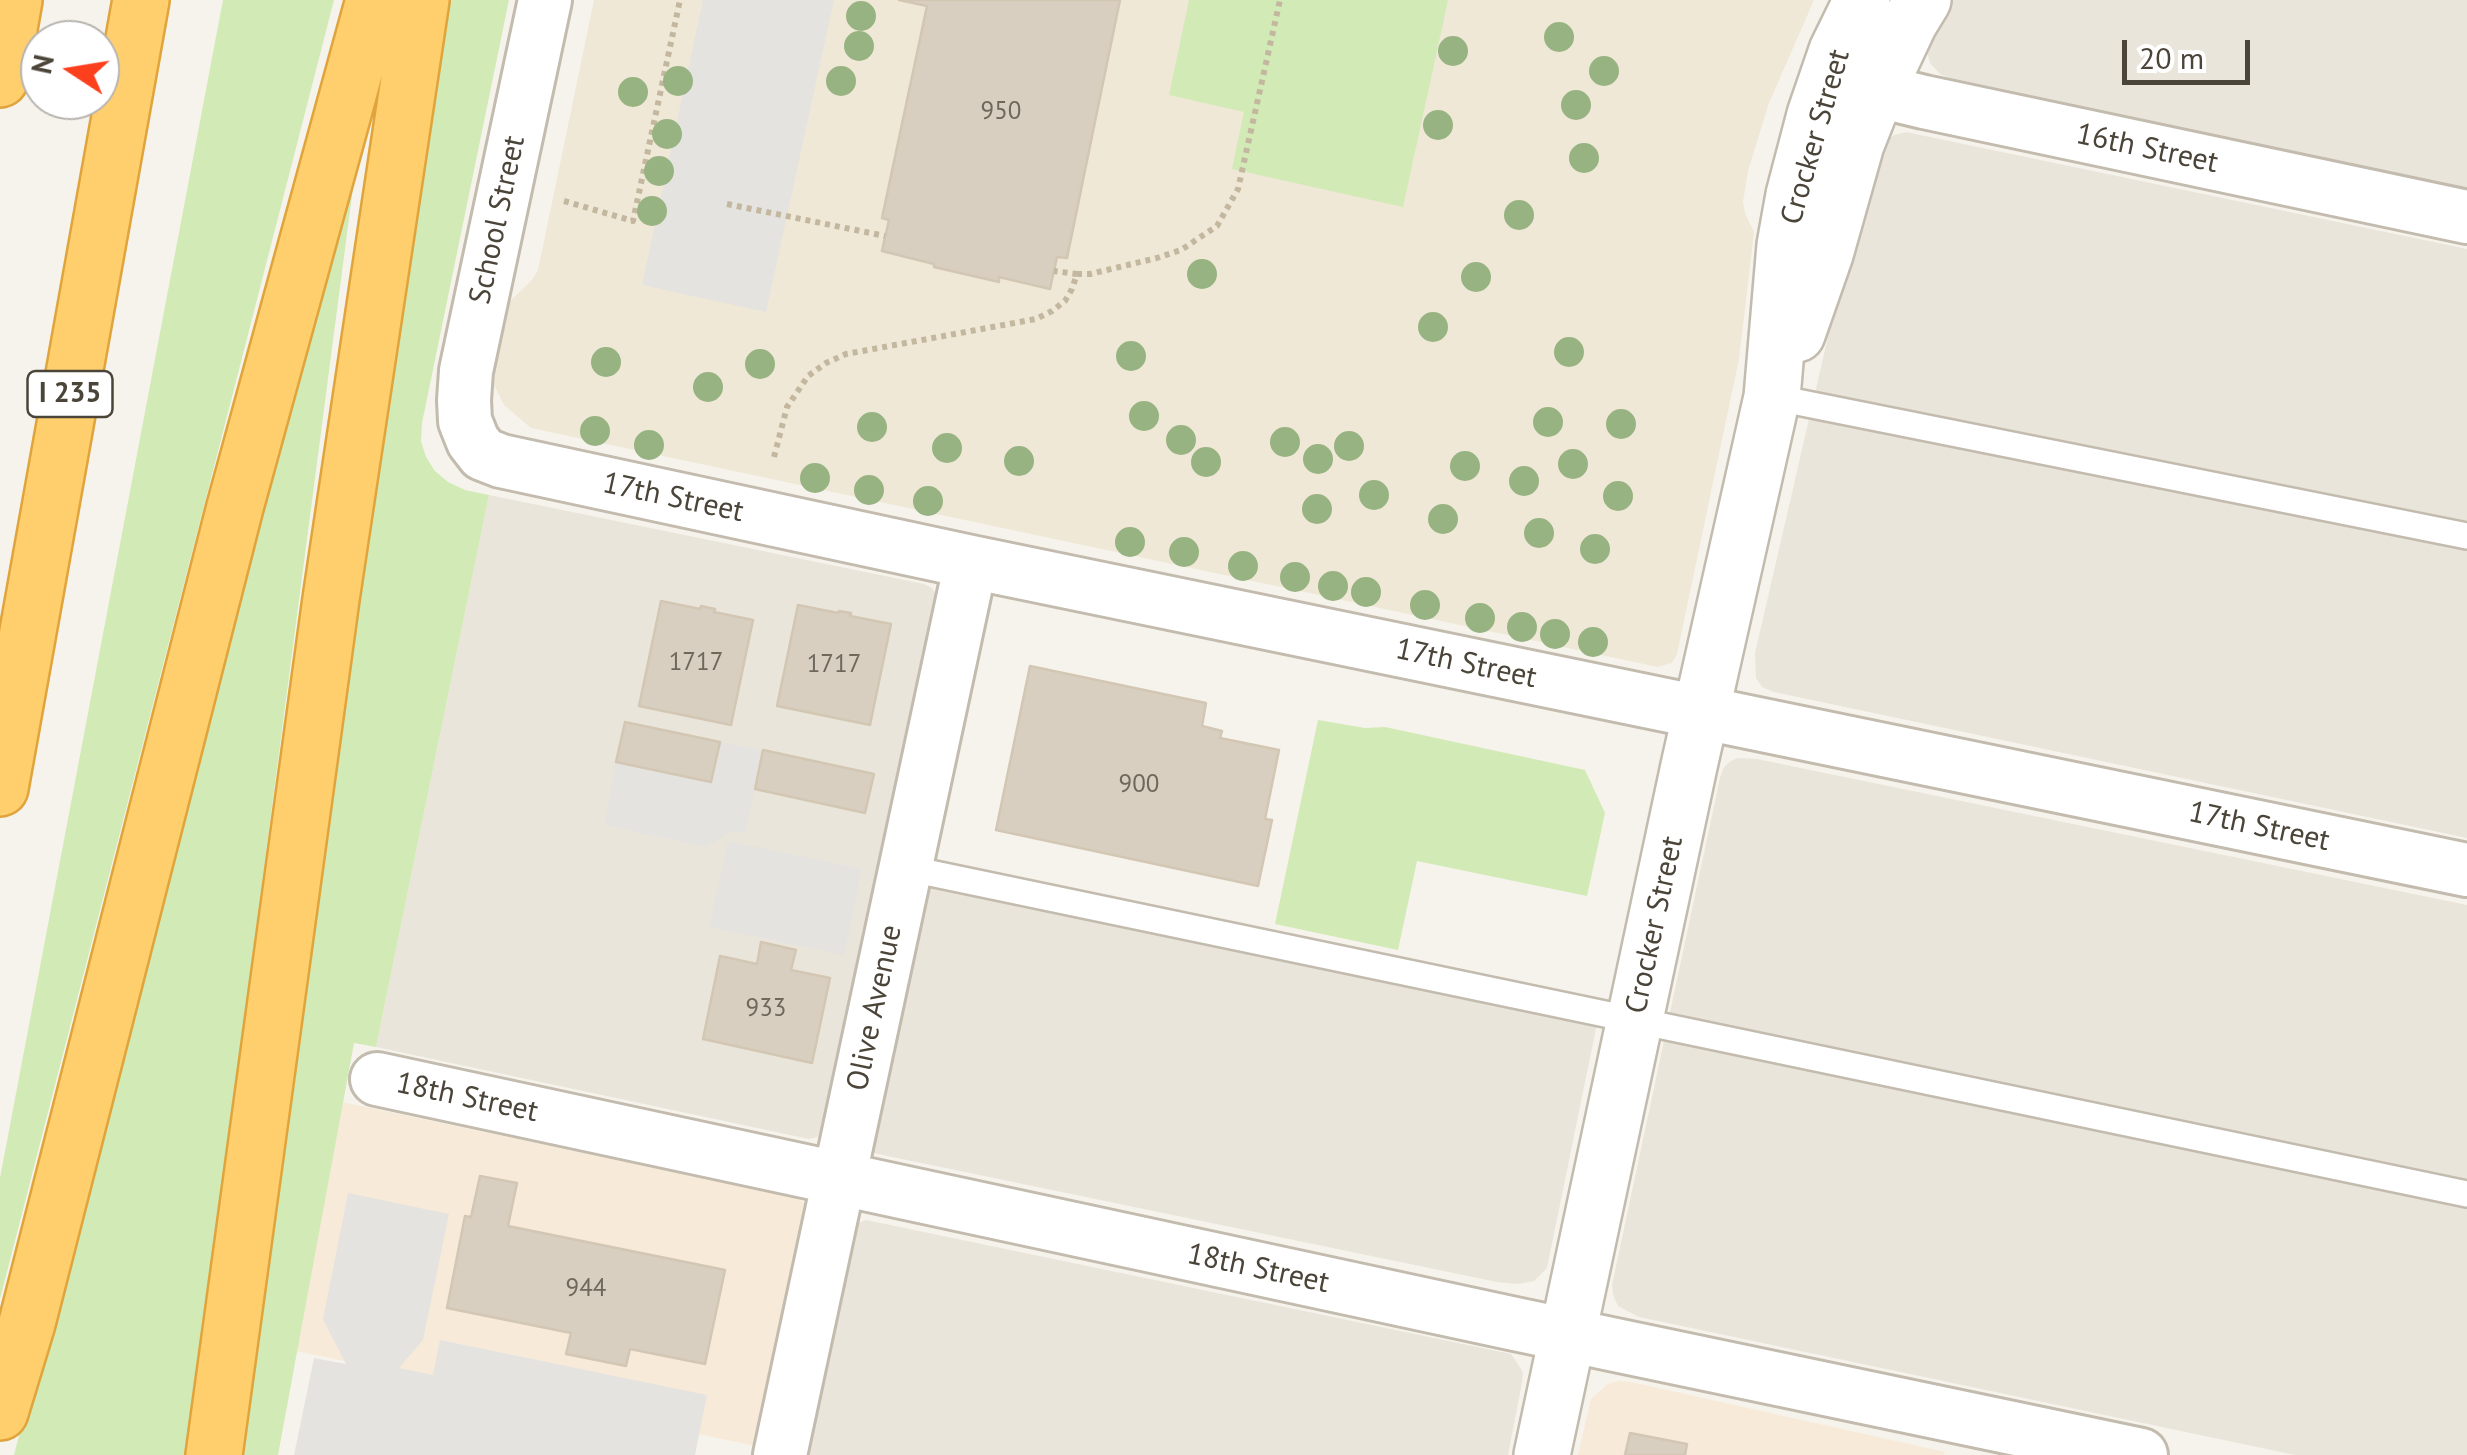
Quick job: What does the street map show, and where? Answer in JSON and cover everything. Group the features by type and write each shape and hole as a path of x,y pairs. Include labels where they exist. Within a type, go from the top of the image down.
{"highway":[{"path":"0,79 14,0"},
{"name":"I 235","path":"0,788 141,0"},
{"path":"0,1412 27,1323 235,507 374,0"},
{"path":"214,1455 331,599 422,0"}],"street":[{"name":"School Street","path":"473,440 465,421 466,370 544,0"},
{"name":"Crocker Street","path":"1852,84 1838,51 1862,0"},
{"name":"Crocker Street","path":"1542,1455 1772,397 1785,245 1807,147 1852,84 1909,24 1923,0"},
{"name":"16th Street","path":"1852,84 2467,217"},
{"name":"17th Street","path":"473,440 483,454 501,461 971,562 2467,870"},
{"name":"Olive Avenue","path":"780,1455 971,562"},
{"name":"18th Street","path":"377,1079 2141,1455"}],"lane":[{"path":"1772,397 2467,536"},
{"path":"906,868 2467,1194"}],"path":[{"path":"564,201 634,221 680,0"},
{"path":"1054,270 1090,274 1157,258 1181,250 1217,226 1238,188 1280,0"},
{"path":"727,204 885,236"},
{"path":"774,456 787,407 808,376 826,364 846,354 1036,319 1064,301 1077,274"}],"shaded area":[{"path":"594,0 1814,0 1769,103 1748,171 1743,202 1754,232 1739,359 1672,663 1658,667 531,428 504,405 494,385 495,362 508,303 538,270"},
{"path":"703,0 834,0 766,312 642,285"},
{"path":"1946,0 2467,0 2467,189 1953,80 1930,63 1926,48"},
{"path":"1906,132 2467,249 2467,838 1762,687 1756,678 1755,653 1846,259 1881,144"},
{"path":"489,495 924,584 937,596 823,1130 817,1137 809,1139 376,1047"},
{"path":"720,742 763,750 745,834 732,831 706,847 604,825 616,762 711,782"},
{"path":"1738,758 2467,905 2467,1455 2295,1455 1639,1317 1618,1306 1612,1285 1720,778 1724,767"},
{"path":"728,841 862,869 844,955 709,927"},
{"path":"930,863 1601,1004 1547,1268 1534,1281 1497,1282 873,1153 867,1148"},
{"path":"342,1102 797,1198 805,1204 810,1211 761,1447 296,1351"},
{"path":"348,1193 449,1214 423,1340 399,1368 433,1375 440,1340 707,1395 695,1455 294,1455 314,1358 346,1364 323,1319"},
{"path":"866,1220 1511,1354 1523,1372 1508,1455 801,1455 855,1224"},
{"path":"1618,1381 1945,1452 1578,1455 1591,1399 1608,1384"}],"green space":[{"path":"223,0 334,0 0,1299 0,1178"},
{"path":"440,0 509,0 421,441 435,471 448,482 489,495 376,1047 354,1043 278,1455 239,1455"},
{"path":"1189,0 1448,0 1403,207 1232,169 1244,112 1169,95"},
{"path":"348,163 356,165 187,1455 14,1455"},
{"path":"1318,720 1365,728 1385,727 1585,770 1605,813 1587,896 1417,861 1398,950 1275,924"}],"building":[{"path":"899,0 1120,0 1067,258 1057,257 1050,289 999,277 999,282 882,251 889,220 882,218 927,6"},
{"path":"661,601 700,609 701,606 753,620 731,725 639,706"},
{"path":"798,605 891,624 870,725 777,706"},
{"path":"1030,666 1206,703 1202,726 1222,731 1220,738 1279,750 1265,819 1272,820 1258,886 996,830"},
{"path":"625,722 720,742 711,782 616,762"},
{"path":"763,750 874,774 865,813 755,789"},
{"path":"761,942 796,950 791,970 830,978 812,1063 703,1039 720,956 757,964"},
{"path":"480,1176 517,1183 508,1226 725,1270 705,1364 630,1349 626,1366 566,1354 571,1333 447,1308 465,1216 471,1217"},
{"path":"1630,1433 1687,1444 1685,1455 1625,1455"}]}
